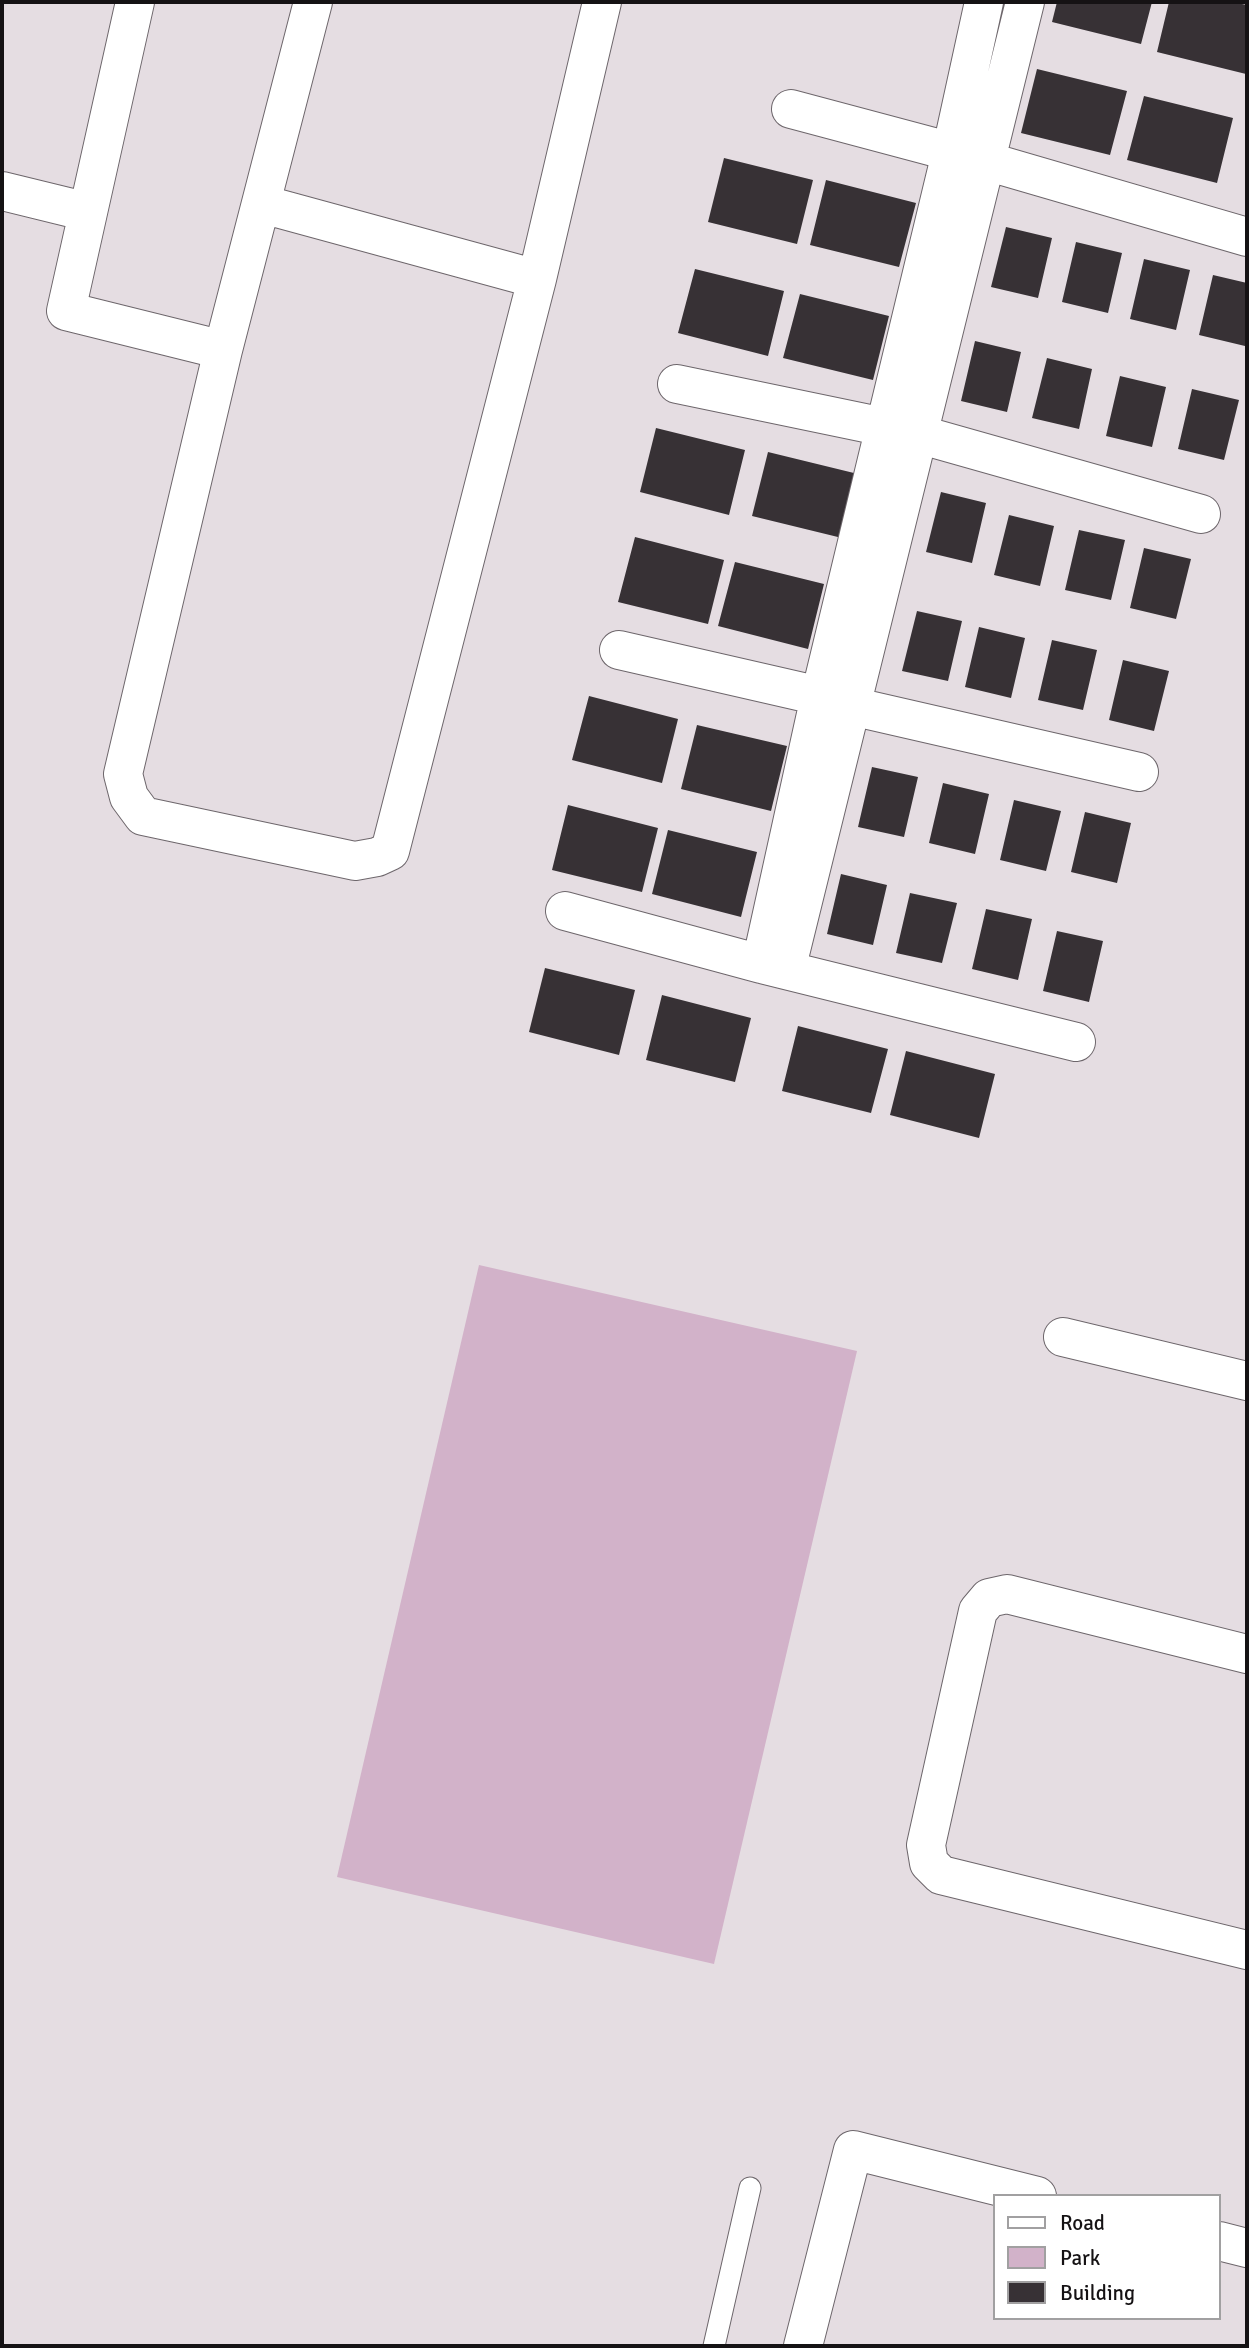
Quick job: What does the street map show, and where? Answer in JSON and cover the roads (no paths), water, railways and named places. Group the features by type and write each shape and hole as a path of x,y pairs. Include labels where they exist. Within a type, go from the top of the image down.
{"street":[{"path":"135,2 66,311 223,350"},
{"path":"313,2 223,350 123,774 129,797 143,816 355,861 377,857 390,850 537,279 602,2"},
{"path":"968,157 984,2"},
{"path":"773,967 968,157 1025,2"},
{"path":"791,109 1247,237"},
{"path":"2,191 88,212"},
{"path":"262,204 537,279"},
{"path":"677,384 901,430 1201,514"},
{"path":"619,650 1139,772"},
{"path":"565,911 773,967 1076,1042"},
{"path":"1063,1337 1247,1381"},
{"path":"1247,1654 1007,1594 989,1598 978,1611 926,1845 929,1863 941,1875 1247,1950"},
{"path":"803,2346 853,2150 1029,2194"},
{"path":"1221,2242 1247,2248"}],"lane":[{"path":"714,2346 750,2188"}]}
